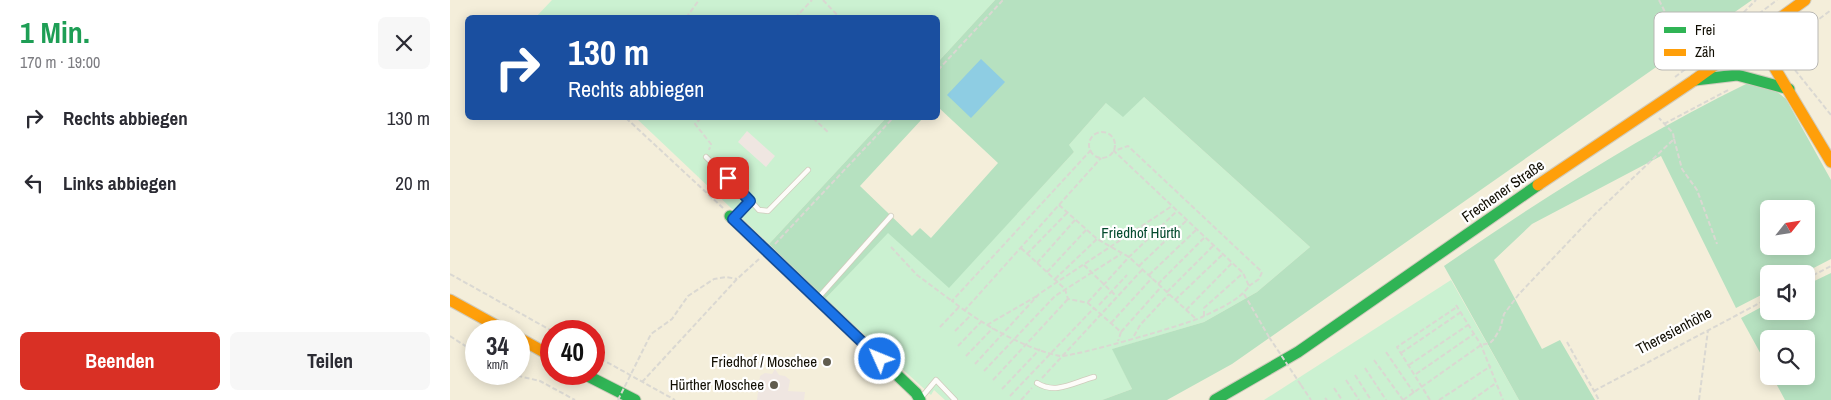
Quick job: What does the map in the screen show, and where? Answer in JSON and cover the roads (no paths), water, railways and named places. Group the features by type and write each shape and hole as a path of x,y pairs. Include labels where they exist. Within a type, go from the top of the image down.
{"main road":[{"name":"Frechener Straße","path":"1788,12 1805,0"},
{"name":"Frechener Straße","path":"1214,400 1298,352 1533,188 1708,70"},
{"path":"1777,70 1831,162"},
{"path":"1693,81 1730,75 1747,77 1789,90"},
{"path":"731,217 768,251 889,374 920,399"},
{"path":"450,300 486,320"},
{"path":"605,385 635,400"}],"lane":[{"path":"706,158 759,210 768,212 808,170"},
{"path":"731,217 750,201"},
{"path":"816,301 891,216"},
{"path":"1037,383 1050,389 1059,389 1094,377"},
{"path":"920,399 936,380 955,400"}],"water":[{"path":"981,59 1005,82 971,118 947,95"}],"place":[{"name":"Friedhof / Moschee","path":"827,362"},
{"name":"Hürther Moschee","path":"774,385"}],"park label":[{"name":"Friedhof Hürth","path":"1141,233"}]}
